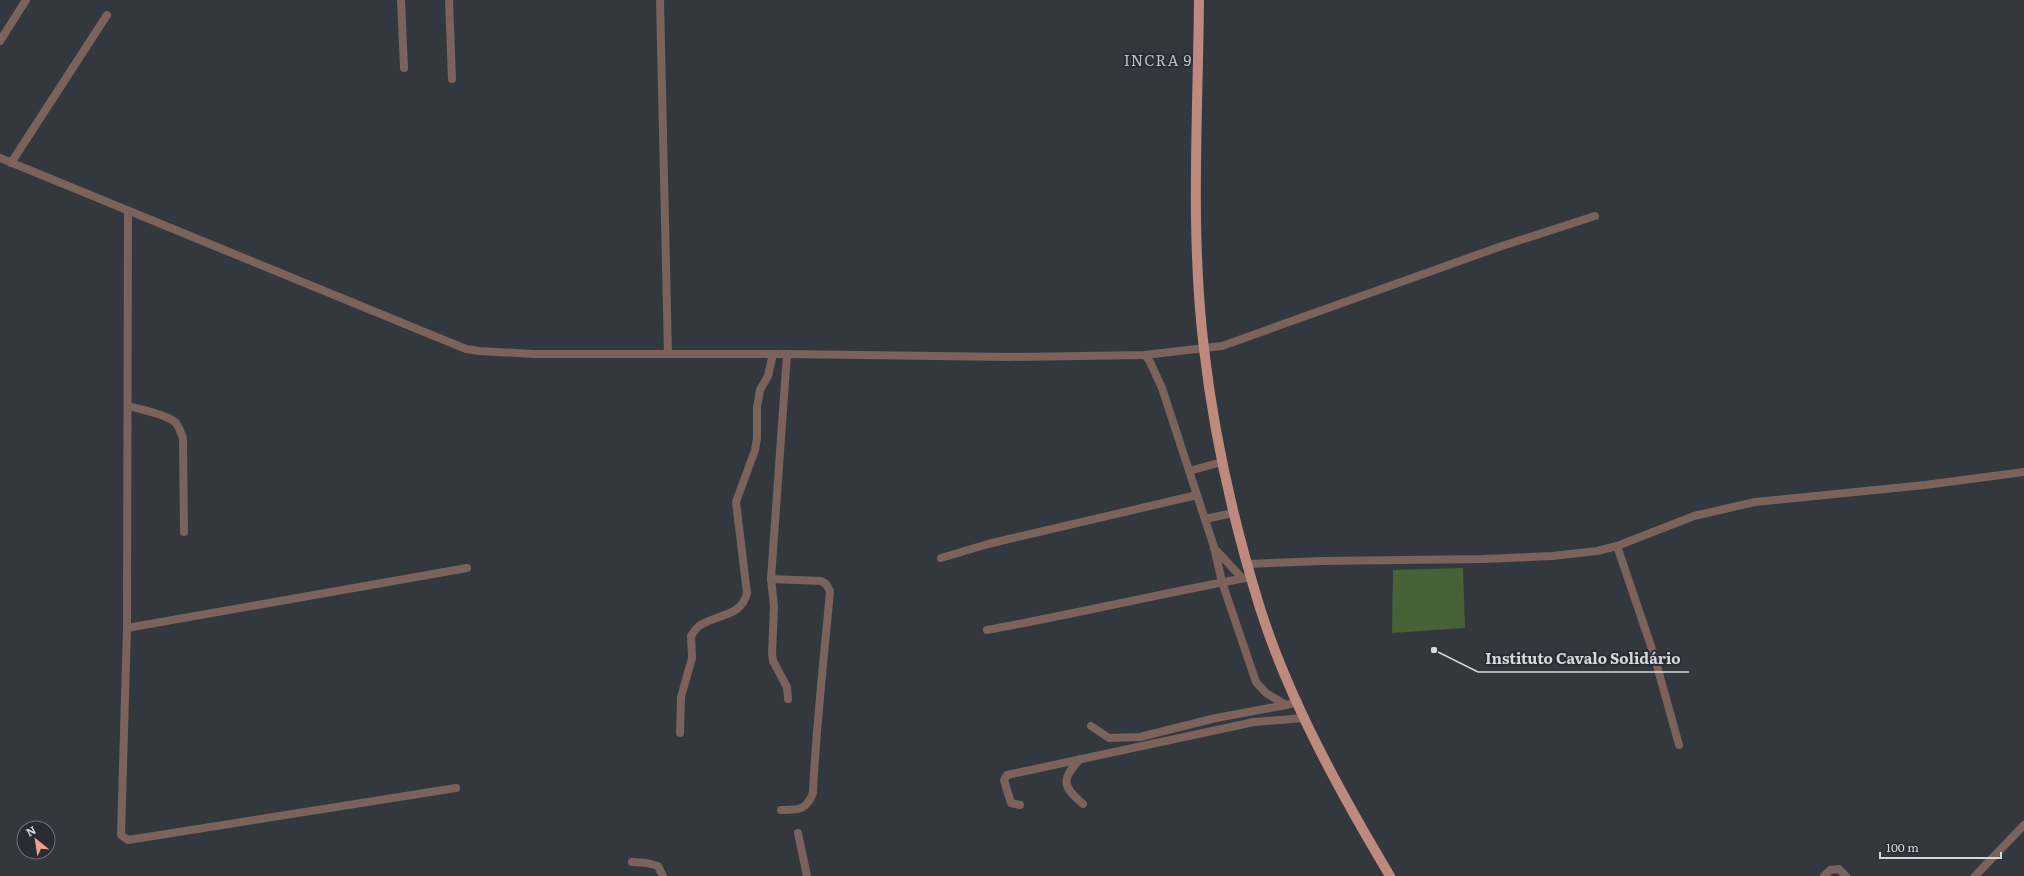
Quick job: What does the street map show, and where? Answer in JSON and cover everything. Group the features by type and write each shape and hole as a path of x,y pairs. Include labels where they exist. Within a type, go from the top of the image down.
{"main road":[{"path":"1199,0 1196,245 1204,348 1222,462 1233,513 1247,564 1247,577 1282,666 1328,766 1388,876"}],"street":[{"path":"0,41 26,0"},
{"path":"401,0 404,68"},
{"path":"449,0 452,79"},
{"path":"660,0 668,354"},
{"path":"11,163 107,15"},
{"path":"0,158 466,349 479,352 534,354 787,354 1009,357 1145,355 1222,346 1498,247 1596,216"},
{"path":"128,211 127,628 120,830 125,839 128,840 456,788"},
{"path":"680,733 681,697 692,658 691,636 699,626 735,610 746,602 747,593 736,502 757,438 757,407 760,390 768,376 773,354"},
{"path":"787,354 771,579 774,606 772,654 773,660 787,687 788,699"},
{"path":"1145,355 1150,362 1162,388 1214,547 1222,582 1256,682 1266,693 1286,705"},
{"path":"128,406 167,418 175,422 180,431 183,438 184,532"},
{"path":"1189,471 1222,462"},
{"path":"1247,564 1552,556 1597,551 1617,546 1694,516 1755,502 1925,485 2024,472"},
{"path":"941,558 988,544 1197,495"},
{"path":"1205,519 1233,513"},
{"path":"1617,546 1654,655 1679,745"},
{"path":"1214,547 1247,577"},
{"path":"127,628 466,568"},
{"path":"987,630 1247,577"},
{"path":"771,579 821,581 826,584 830,592 822,685 816,730 813,793 809,802 799,810 781,810"},
{"path":"1091,726 1109,738 1140,737 1216,718 1298,702"},
{"path":"1020,804 1011,804 1004,780 1007,775 1254,722 1305,718"},
{"path":"1080,759 1068,772 1066,784 1072,795 1084,804"},
{"path":"1975,876 2024,825"},
{"path":"798,833 807,876"},
{"path":"632,862 647,863 658,866 663,876"},
{"path":"1824,876 1830,870 1839,869 1846,876"}],"green space":[{"path":"1463,568 1465,628 1392,633 1393,570"}],"place":[{"name":"Instituto Cavalo Solidário","path":"1434,650"}],"district":[{"name":"INCRA 9","path":"1158,59"}]}
